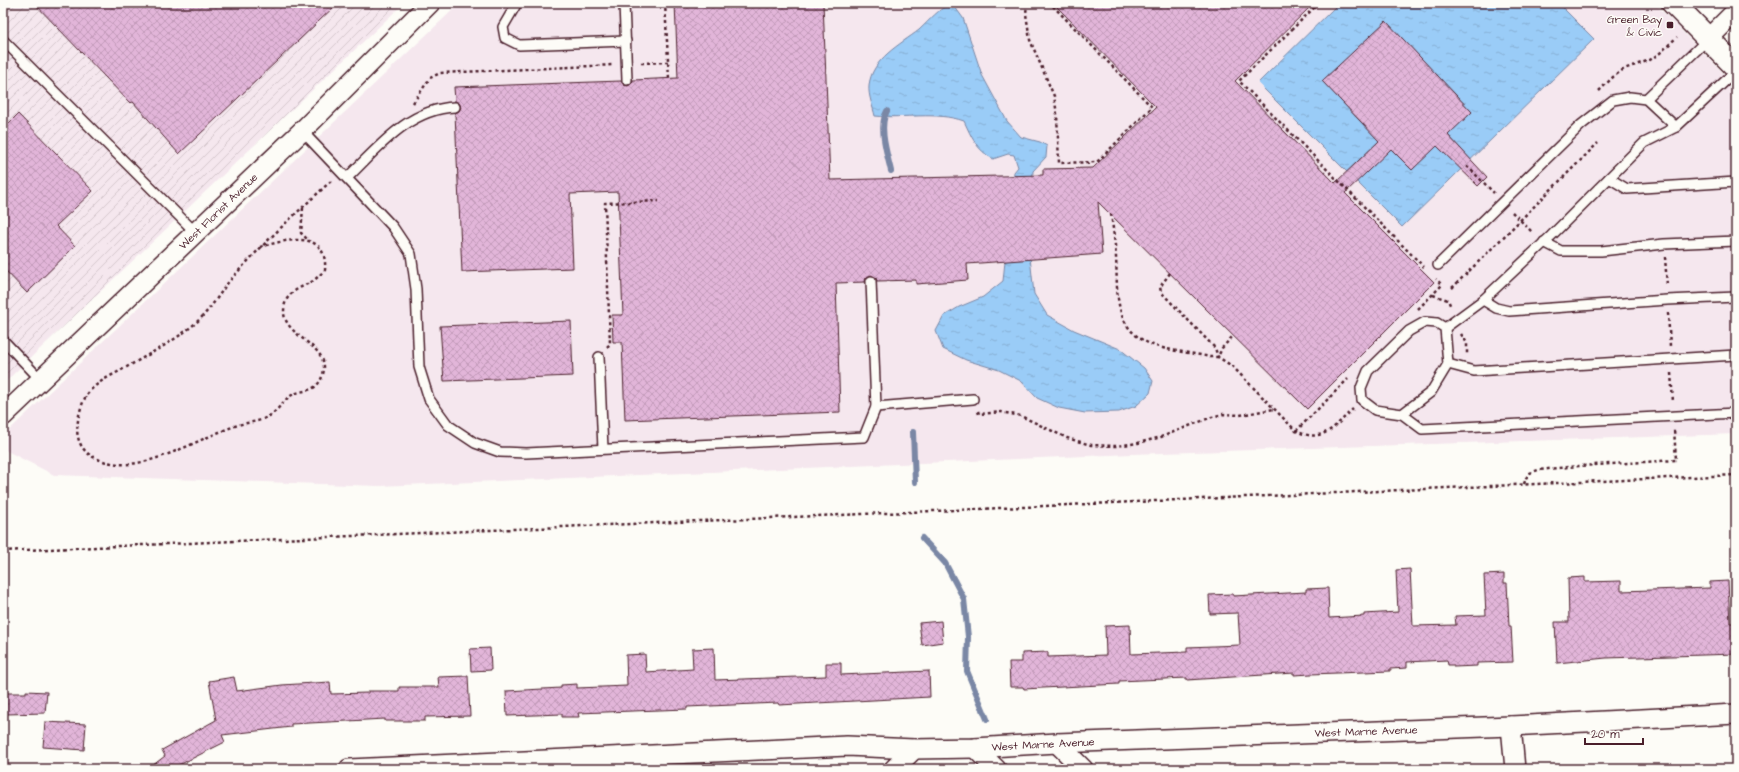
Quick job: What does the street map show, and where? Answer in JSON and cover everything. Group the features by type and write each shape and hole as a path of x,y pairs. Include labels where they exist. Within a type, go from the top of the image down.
{"main road":[{"path":"1673,3 1736,67"}],"street":[{"name":"West Florist Avenue","path":"3,416 302,130 428,4"},
{"path":"1708,39 1736,11"},
{"name":"West Marne Avenue","path":"350,769 847,746 914,749 975,748 1058,743 1511,726 1736,714"},
{"path":"1511,726 1515,769"},
{"path":"1058,743 1083,769"},
{"path":"975,748 996,769"},
{"path":"894,769 914,749"}],"lane":[{"path":"517,3 503,27 505,38 518,45 626,41"},
{"path":"624,3 627,80"},
{"path":"1646,99 1708,39"},
{"path":"3,40 196,232"},
{"path":"1446,328 1484,300 1644,143 1676,127 1736,70"},
{"path":"1438,265 1581,125 1612,100 1630,97 1646,99 1676,127"},
{"path":"347,178 400,127 415,117 433,110 455,107"},
{"path":"302,130 393,227 411,254 416,289 419,367 429,399 448,425 475,443 500,452 526,453 864,437 876,407 871,282"},
{"path":"1609,178 1627,189 1736,182"},
{"path":"1544,242 1561,251 1601,251 1664,244 1736,241"},
{"path":"1484,300 1496,308 1510,311 1667,300 1736,297"},
{"path":"1446,328 1437,322 1425,322 1409,331 1368,371 1360,388 1362,400 1375,410 1402,414 1422,429 1736,413"},
{"path":"1402,414 1431,392 1448,364 1446,328"},
{"path":"3,340 42,380"},
{"path":"1448,364 1474,370 1736,355"},
{"path":"599,357 603,449"},
{"path":"876,407 973,400"}],"path":[{"path":"665,3 669,79"},
{"path":"1027,3 1026,14 1030,40 1054,96 1057,114 1059,164 1097,162 1152,107 1051,4 1052,3"},
{"path":"1319,3 1239,81 1426,269"},
{"path":"1597,93 1613,77 1624,69 1650,60 1660,54 1677,37 1672,32"},
{"path":"410,107 430,78 440,73 668,62"},
{"path":"1452,288 1598,143"},
{"path":"1088,162 1088,168"},
{"path":"303,208 301,232 309,241 319,248 326,258 325,270 314,280 292,293 287,298 284,308 285,320 291,330 321,356 324,364 323,373 319,384 311,389 291,395 271,415 261,420 237,425 156,458 136,464 119,464 101,462 87,454 78,441 76,428 87,393 101,382 173,339 199,319 213,304 228,283 260,248 303,208 331,182"},
{"path":"599,357 610,344 605,203 659,201"},
{"path":"1111,214 1116,254 1118,306 1122,318 1127,327 1133,333 1154,345 1210,357 1218,357 1232,366 1296,431 1304,435 1313,436 1323,434 1333,429 1362,400"},
{"path":"1520,220 1544,242"},
{"path":"260,248 297,239 309,241"},
{"path":"1524,484 1530,473 1538,470 1676,460 1664,244"},
{"path":"1170,273 1160,287 1161,292 1215,348 1218,357"},
{"path":"1416,311 1442,285 1431,274"},
{"path":"1433,295 1448,300"},
{"path":"1218,357 1222,348 1233,336"},
{"path":"1296,431 1351,376"},
{"path":"973,400 979,414 1001,412 1021,416 1067,438 1091,445 1116,446 1138,443 1161,437 1212,416 1223,414 1240,415 1274,409"},
{"path":"3,551 1736,475"}],"shaded area":[{"path":"3,3 404,3 3,384"},
{"path":"460,3 1654,3 1736,86 1736,434 1132,454 379,486 54,475 3,449 3,436"}],"water":[{"path":"952,3 963,18 982,75 1007,121 1021,137 1040,142 1047,146 1046,157 1033,171 1029,248 1034,294 1047,315 1074,330 1120,349 1144,368 1153,381 1150,393 1136,406 1119,412 1085,413 1059,408 1037,398 1021,381 999,370 966,360 943,349 936,331 944,316 959,307 983,297 1003,281 1014,172 1018,167 1014,155 1008,154 993,159 982,151 972,138 964,121 942,116 875,116 869,86 871,76 875,68 888,53 919,30 938,12"},
{"path":"1339,3 1558,3 1594,39 1402,227 1258,83"}],"building":[{"path":"34,3 338,3 179,154 133,102 130,103"},
{"path":"675,3 823,3 830,180 1043,175 1043,169 1093,168 1156,107 1053,3 1314,3 1235,81 1335,183 1379,141 1322,81 1386,21 1472,112 1448,135 1487,177 1478,186 1437,146 1412,170 1391,149 1345,193 1434,282 1307,409 1098,202 1102,254 967,264 968,280 916,284 916,280 877,281 876,278 871,275 866,278 865,282 836,283 840,412 625,420 622,342 613,342 612,315 623,315 618,192 570,194 573,268 462,272 455,113 459,111 461,107 459,103 455,101 454,87 621,81 624,85 628,86 633,80 678,78"},
{"path":"18,114 93,191 56,226 75,246 27,293 3,268 3,129"},
{"path":"571,321 573,376 444,381 440,326"},
{"path":"1410,569 1413,626 1456,625 1455,616 1486,615 1484,575 1504,574 1504,583 1507,583 1509,626 1511,626 1513,662 1477,663 1477,666 1454,667 1454,665 1448,665 1447,660 1407,662 1407,668 1390,669 1390,671 1294,675 1294,673 1187,680 1187,678 1119,681 1119,684 1024,689 1023,687 1010,687 1009,662 1022,662 1022,653 1048,652 1048,657 1106,655 1105,626 1130,625 1131,654 1187,652 1187,647 1240,645 1238,613 1210,614 1209,595 1233,594 1233,596 1306,592 1306,589 1328,588 1329,618 1398,612 1396,570"},
{"path":"1585,577 1585,582 1621,581 1621,591 1710,588 1710,582 1728,581 1730,623 1736,623 1736,654 1606,658 1557,663 1555,622 1569,622 1568,578"},
{"path":"941,621 943,642 922,645 919,623"},
{"path":"490,648 491,670 471,671 470,649"},
{"path":"714,648 715,680 826,676 826,663 841,663 841,675 929,671 930,697 578,713 579,717 562,717 562,714 507,716 506,691 561,688 561,685 577,684 577,688 627,686 626,655 645,654 646,672 693,669 692,649"},
{"path":"468,676 470,716 425,717 425,721 385,721 385,719 291,724 291,727 222,735 225,742 171,769 148,769 165,756 162,750 216,720 209,681 234,677 237,691 282,685 330,682 331,694 368,693 368,691 399,691 399,687 439,687 438,677"},
{"path":"26,691 47,692 45,713 6,714 6,693 26,693"},
{"path":"45,722 86,724 84,750 43,747"}],"waterway":[{"path":"887,111 884,117 883,132 891,171"},
{"path":"913,432 915,482"},
{"path":"922,538 945,563 964,599 968,637 967,671 987,719"}],"place":[{"name":"Green Bay & Civic","path":"1670,25"}]}
